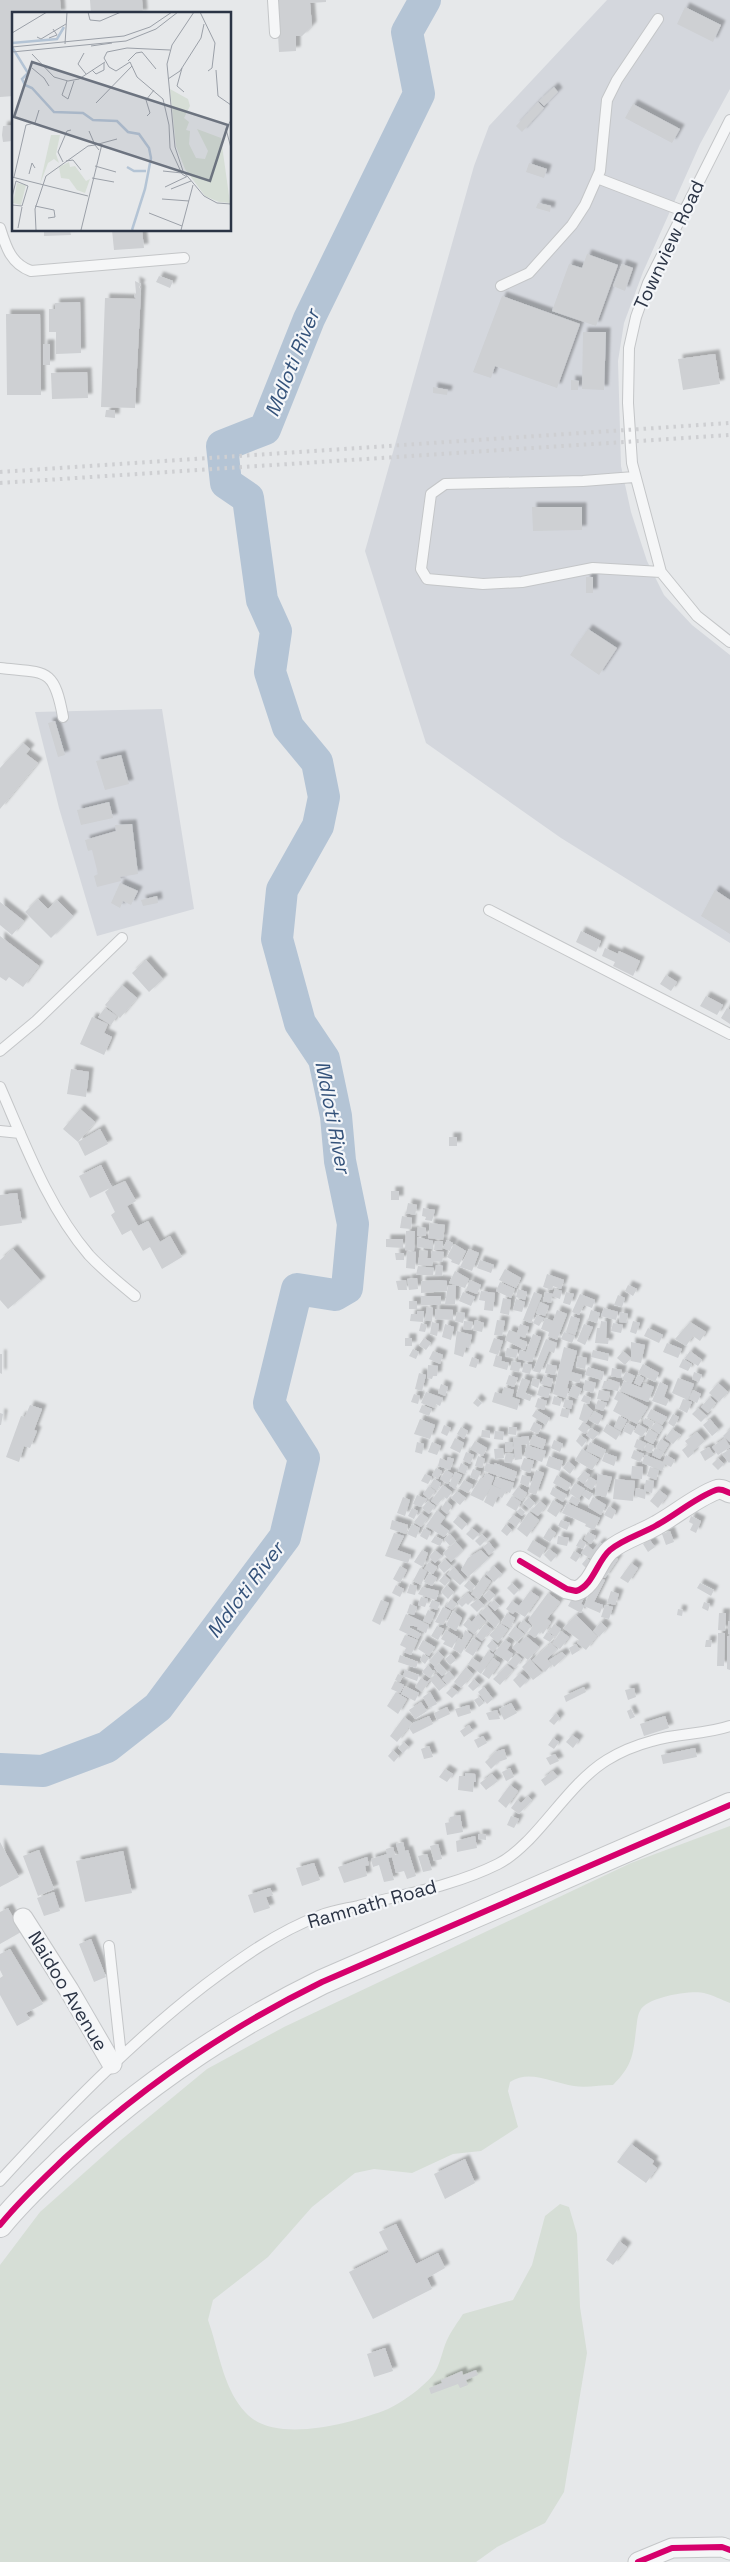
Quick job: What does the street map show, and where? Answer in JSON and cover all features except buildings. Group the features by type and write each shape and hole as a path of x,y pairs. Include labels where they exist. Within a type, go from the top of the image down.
{"street":[{"path":"520,1561 572,1591 580,1590 608,1551 620,1543 654,1527 693,1501 714,1490 723,1489 730,1493"},
{"path":"0,2225 18,2202 98,2128 151,2085 221,2036 271,2007 347,1971 730,1804"},
{"name":"Naidoo Avenue","path":"23,1918 117,2060"},
{"path":"638,2562 672,2548 722,2547 730,2550"}],"lane":[{"path":"273,0 275,33"},
{"path":"501,286 529,273 560,238 585,205 597,178 603,154 607,100 617,80 658,19"},
{"name":"Townview Road","path":"730,120 648,283 636,317 629,348 628,404 634,477 660,572 698,616 730,642"},
{"path":"597,178 683,211"},
{"path":"0,228 6,248 15,262 20,267 31,271 184,258"},
{"path":"634,477 583,482 445,484 431,494 421,569 428,579 483,584 522,582 594,568 660,572"},
{"path":"0,668 44,673 51,678 60,698 63,717"},
{"path":"489,910 730,1034"},
{"path":"0,1050 36,1020 122,938"},
{"path":"0,1087 20,1134 61,1216 74,1236 96,1262 134,1296"},
{"path":"0,1131 20,1134"},
{"name":"Ramnath Road","path":"0,2181 117,2060 185,2000 235,1962 283,1933 320,1915 416,1893 473,1876 514,1853 561,1800 584,1778 606,1761 653,1740 703,1734 730,1726"},
{"path":"109,1946 117,2060"}],"shaded area":[{"path":"607,0 730,0 730,89 700,144 643,272 624,323 618,361 621,466 631,512 647,561 664,595 692,625 730,655 730,943 561,838 426,743 365,551 474,166 489,126"},
{"path":"162,709 194,909 97,936 59,808 35,712"},
{"path":"730,1826 730,2003 698,1992 659,1998 644,2006 638,2015 634,2047 628,2066 613,2085 579,2087 533,2077 518,2078 510,2082 508,2091 518,2127 481,2151 453,2154 412,2173 374,2169 355,2173 312,2207 268,2257 213,2300 208,2320 220,2363 233,2395 246,2413 259,2423 276,2428 315,2428 355,2420 394,2406 429,2380 437,2367 445,2344 463,2314 513,2300 532,2265 545,2216 560,2204 569,2207 577,2234 580,2307 587,2353 564,2492 545,2523 497,2547 476,2562 0,2562 0,2265 40,2212 121,2140 207,2069 284,2027 631,1863"}],"waterway":[{"name":"Mdloti River","path":"0,1769 43,1771 107,1747 158,1707 285,1537 304,1458 269,1403 297,1289 335,1295 347,1288 353,1224 340,1161 336,1116 324,1059 300,1023 277,939 282,890 318,826 324,797 317,762 288,727 270,672 276,631 262,600 248,498 226,483 222,446 265,429 309,319 419,94 407,32 425,0"}],"railway":[{"path":"0,472 730,423"},
{"path":"0,483 730,435"}],"cycle path":[{"path":"520,1561 567,1589 576,1591 587,1584 602,1560 615,1546 657,1525 708,1493 720,1489 730,1493"},
{"path":"0,2225 24,2198 66,2157 125,2106 188,2060 253,2019 322,1982 730,1805"},
{"path":"638,2562 672,2548 722,2547 730,2550"}]}
